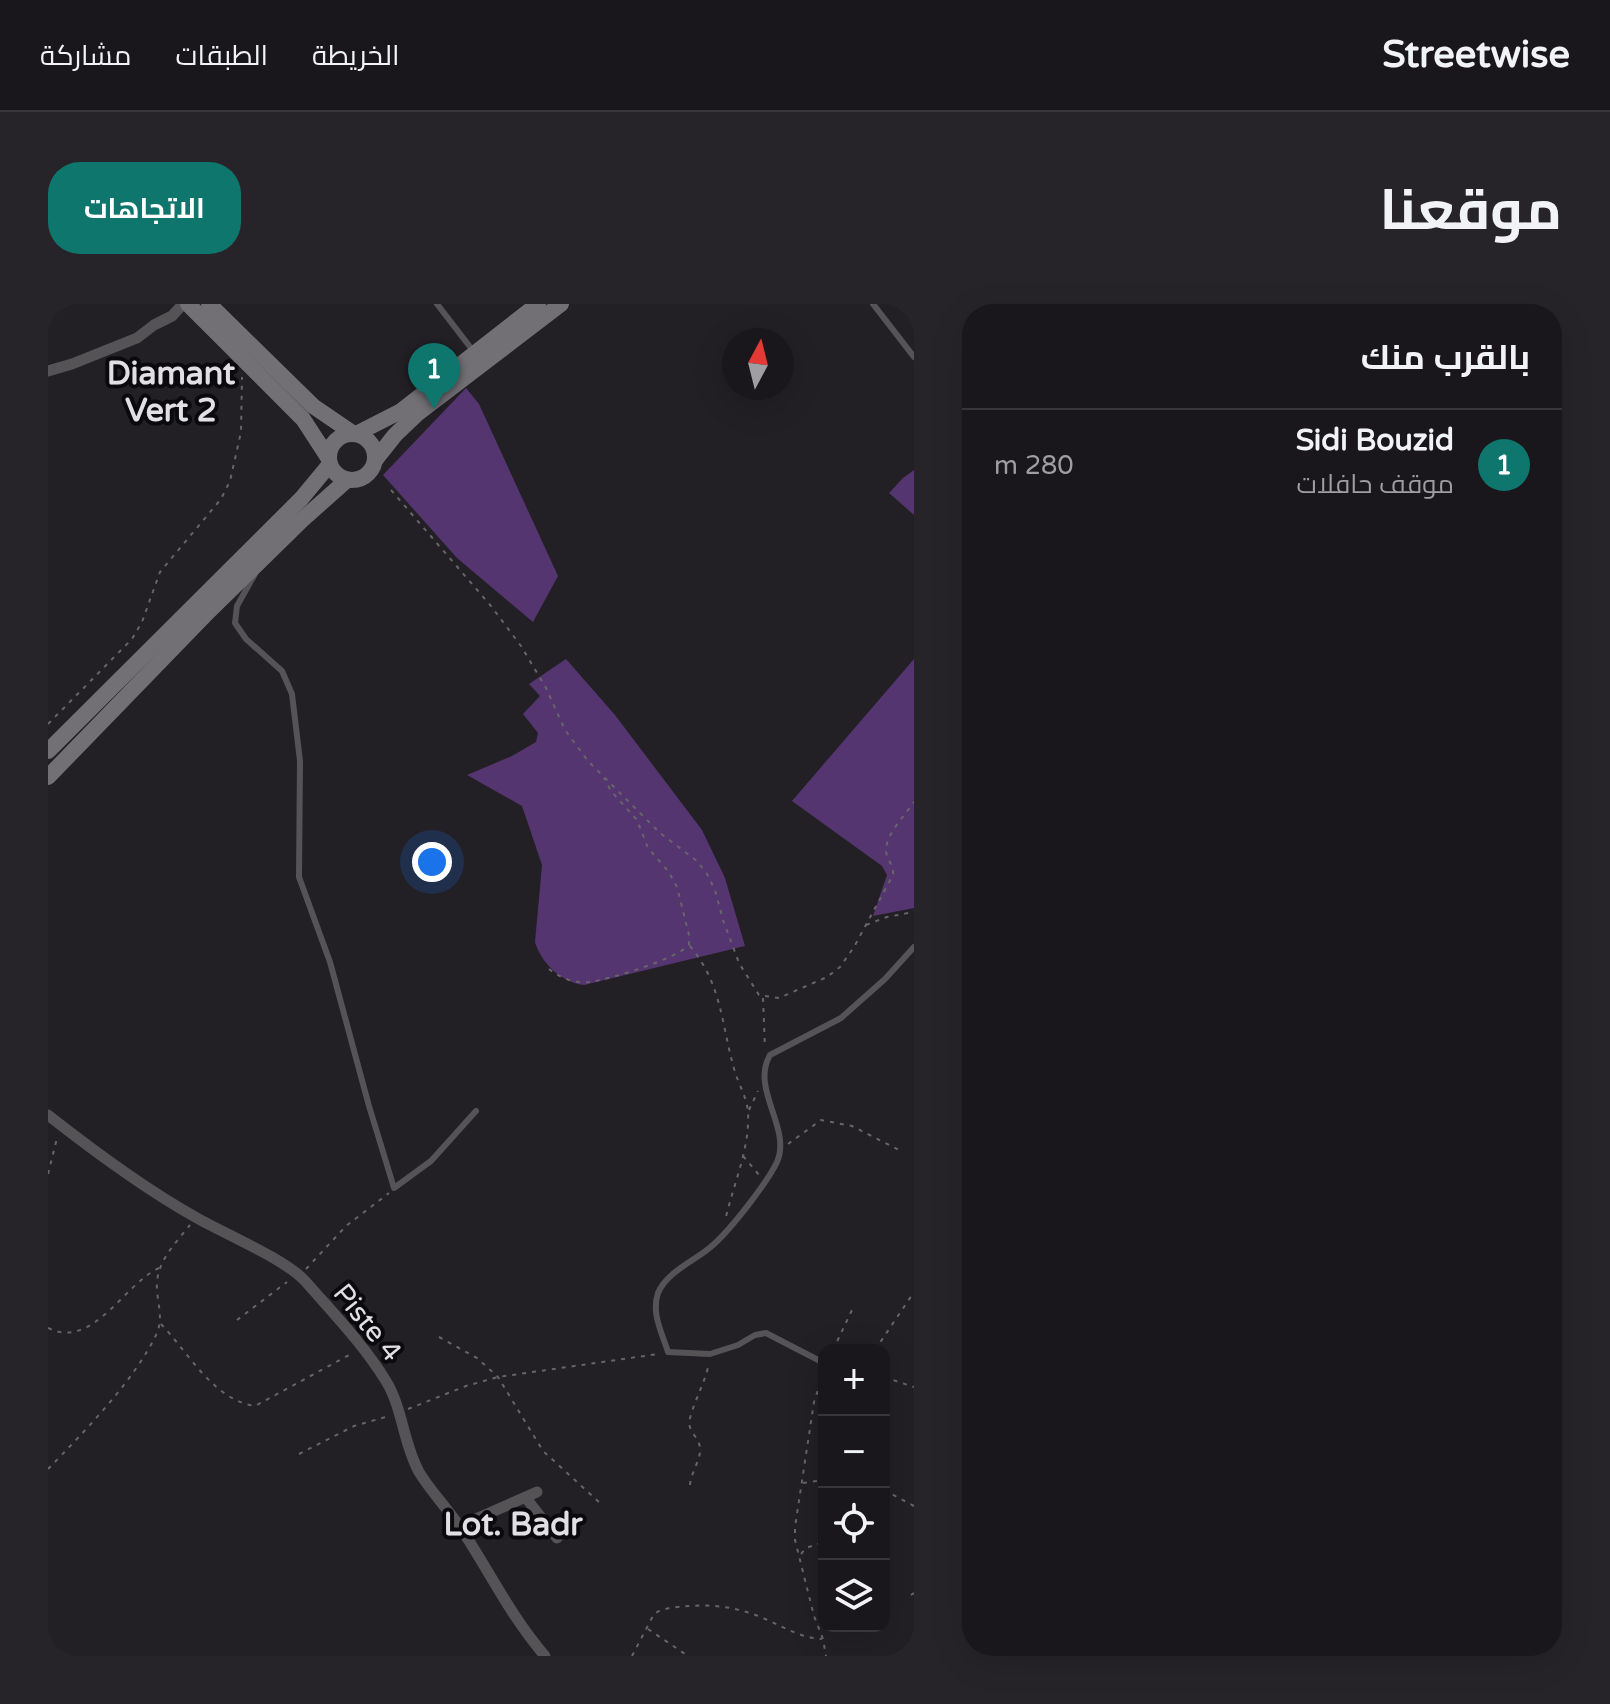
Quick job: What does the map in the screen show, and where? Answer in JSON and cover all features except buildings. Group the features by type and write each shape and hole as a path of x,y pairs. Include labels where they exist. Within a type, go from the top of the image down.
{"main road":[{"path":"186,304 303,419 336,474 347,480 358,480 368,474 395,435 417,414 561,304"},
{"path":"209,304 313,406 371,443 376,459"},
{"path":"48,751 301,499 330,462 334,443 343,436 355,434 401,411 538,304"},
{"path":"48,777 264,557 347,480"}],"street":[{"path":"48,371 137,338 186,304"},
{"name":"Piste 4","path":"48,1115 195,1218 299,1275 362,1348 395,1398 420,1474 460,1526 508,1610 545,1656"},
{"path":"460,1526 531,1495 557,1538"}],"lane":[{"path":"437,304 474,353"},
{"path":"873,304 914,357"},
{"path":"264,557 237,606 235,623 240,633 282,671 292,694 300,761 299,877 330,962 394,1188 431,1161 476,1111"},
{"path":"818,1360 766,1333 710,1354 668,1352 656,1314 659,1292 667,1281 721,1237 777,1162 780,1149 764,1078 765,1063 777,1049 841,1018 885,979 914,947"}],"path":[{"path":"48,724 132,639 142,622 160,572 221,499 230,481 241,432 240,387 245,360"},
{"path":"391,490 499,616 546,688 571,739 660,833 697,861 707,874 739,963 752,988 763,997 779,998 827,977 846,960 893,875 893,866 886,854 887,844 914,802"},
{"path":"604,777 611,791 637,820 648,848 677,887 689,945 703,962 719,998 735,1072 748,1111"},
{"path":"865,926 887,917 914,912"},
{"path":"549,969 569,980 589,982 663,960 689,945"},
{"path":"763,997 765,1063"},
{"path":"721,1237 743,1155 748,1111 764,1078"},
{"path":"780,1149 821,1120 852,1126 899,1150"},
{"path":"48,1174 58,1129"},
{"path":"743,1155 765,1181"},
{"path":"237,1320 299,1275 346,1226 394,1188"},
{"path":"48,1328 67,1333 87,1328 141,1279 159,1267 195,1218"},
{"path":"48,1469 111,1401 151,1343 160,1323 159,1267"},
{"path":"879,1344 914,1292"},
{"path":"836,1344 852,1310"},
{"path":"160,1323 196,1368 235,1401 255,1406 362,1348"},
{"path":"439,1337 477,1358 498,1377 543,1451 601,1504"},
{"path":"299,1454 354,1426 400,1413 466,1386 498,1377 668,1352"},
{"path":"690,1485 700,1451 689,1420 705,1381 710,1354"},
{"path":"890,1379 914,1387"},
{"path":"818,1390 795,1540 826,1656"},
{"path":"802,1483 818,1481"},
{"path":"890,1493 914,1506"},
{"path":"800,1555 806,1548 818,1544"},
{"path":"632,1656 659,1610 709,1605 756,1615 796,1633 823,1639"},
{"path":"647,1628 688,1656"}],"shaded area":[{"path":"466,388 479,404 558,576 533,622 457,558 383,475"},
{"path":"914,470 914,515 889,493"},
{"path":"566,659 615,715 702,830 725,878 745,946 584,985 560,976 542,957 535,942 542,865 522,806 467,775 536,742 538,733 523,714 540,696 529,684"},
{"path":"914,659 914,908 873,916 887,875 882,866 792,801"}],"place":[{"name":"Sidi Bouzid","path":"434,409"}],"district":[{"name":"Diamant Vert 2","path":"171,392"},
{"name":"Lot. Badr","path":"513,1524"}]}
